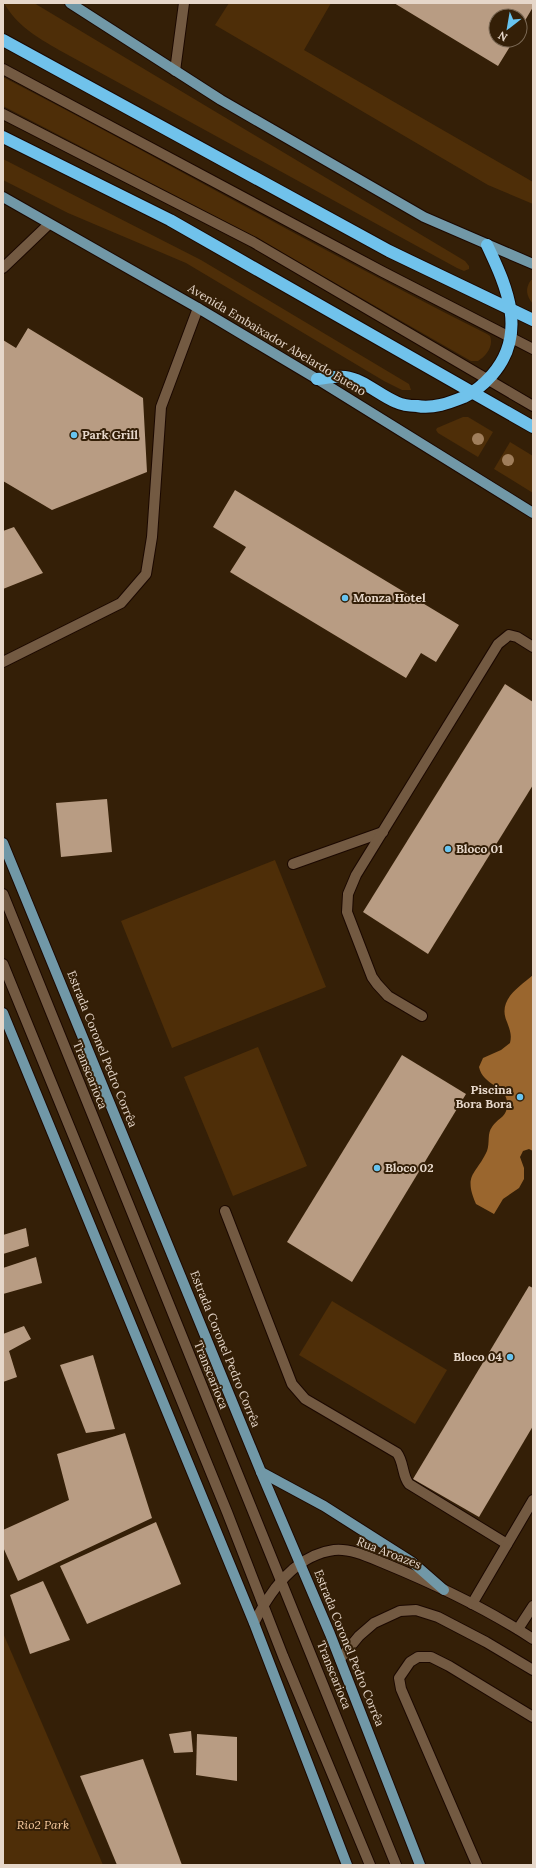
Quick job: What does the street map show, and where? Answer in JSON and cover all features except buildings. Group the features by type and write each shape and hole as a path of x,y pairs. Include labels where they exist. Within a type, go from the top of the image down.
{"highway":[{"path":"3,40 382,247 533,320"},
{"path":"3,137 170,220 533,427"},
{"path":"317,379 345,377 355,380 397,403 419,407 444,405 472,393 498,368 507,352 511,336 511,310 505,287 487,244"}],"main road":[{"path":"70,3 175,71 424,217 533,264"},
{"name":"Avenida Embaixador Abelardo Bueno","path":"3,197 198,308 317,379 533,513"},
{"name":"Estrada Coronel Pedro Corrêa","path":"3,843 261,1472 340,1659 420,1865"},
{"path":"3,1013 254,1623 347,1865"},
{"path":"261,1472 324,1506 412,1562 444,1590"}],"street":[{"path":"175,71 184,3"},
{"path":"3,69 383,272 511,336 533,349"},
{"path":"3,114 253,242 533,406"},
{"path":"3,268 49,224"},
{"path":"3,662 121,604 146,574 152,537 161,407 198,308"},
{"path":"422,1016 388,996 377,984 347,912 348,894 351,885 383,832 503,639 509,635 517,637 533,647"},
{"path":"293,864 383,832"},
{"name":"Transcarioca","path":"3,894 396,1865"},
{"path":"3,964 370,1865"},
{"path":"225,1211 292,1384 298,1393 305,1399 397,1454 400,1458 406,1481 409,1484 507,1544"},
{"path":"472,1604 533,1500"},
{"name":"Rua Aroazes","path":"254,1623 263,1605 281,1581 300,1563 334,1550 347,1551 369,1557 409,1573 472,1604 518,1629 533,1639"},
{"path":"518,1629 533,1606"},
{"path":"340,1659 359,1636 374,1623 400,1611 416,1610 438,1617 486,1642 533,1670"},
{"path":"476,1865 401,1689 399,1678 410,1662 418,1657 431,1657 449,1666 533,1717"}],"green space":[{"path":"4,3 34,3 465,261 469,266 469,269 464,271 457,268 59,50 21,25"},
{"path":"229,3 331,3 304,50 533,182 533,204 488,185 215,25"},
{"path":"3,77 365,271 487,334 490,336 491,340 490,347 484,356 478,361 471,361 255,237 3,106"},
{"path":"3,159 201,260 409,384 411,390 402,390 384,381 186,263 68,213 3,180"},
{"path":"531,280 533,280 533,304 527,292"},
{"path":"463,417 468,417 493,432 478,457 438,433 436,430 437,428"},
{"path":"510,442 533,456 533,493 494,469"},
{"path":"275,860 326,987 172,1048 121,921"},
{"path":"258,1047 307,1166 233,1196 184,1077"},
{"path":"332,1301 447,1370 415,1424 299,1355"},
{"name":"Rio2 Park","path":"3,1633 103,1865 3,1865"}],"shaded area":[{"name":"Piscina Bora Bora","path":"533,975 533,1151 529,1149 523,1151 520,1157 524,1168 524,1179 519,1188 503,1199 494,1214 476,1204 472,1194 471,1180 472,1175 487,1151 490,1129 506,1111 507,1102 506,1096 503,1092 485,1078 479,1067 483,1058 501,1050 510,1043 511,1037 505,1014 507,1001 516,989"}],"place":[{"name":"Park Grill","path":"74,435"},
{"name":"Monza Hotel","path":"345,598"},
{"name":"Bloco 01","path":"448,849"},
{"name":"Piscina Bora Bora","path":"520,1097"},
{"name":"Bloco 02","path":"377,1168"},
{"name":"Bloco 04","path":"510,1357"}]}
